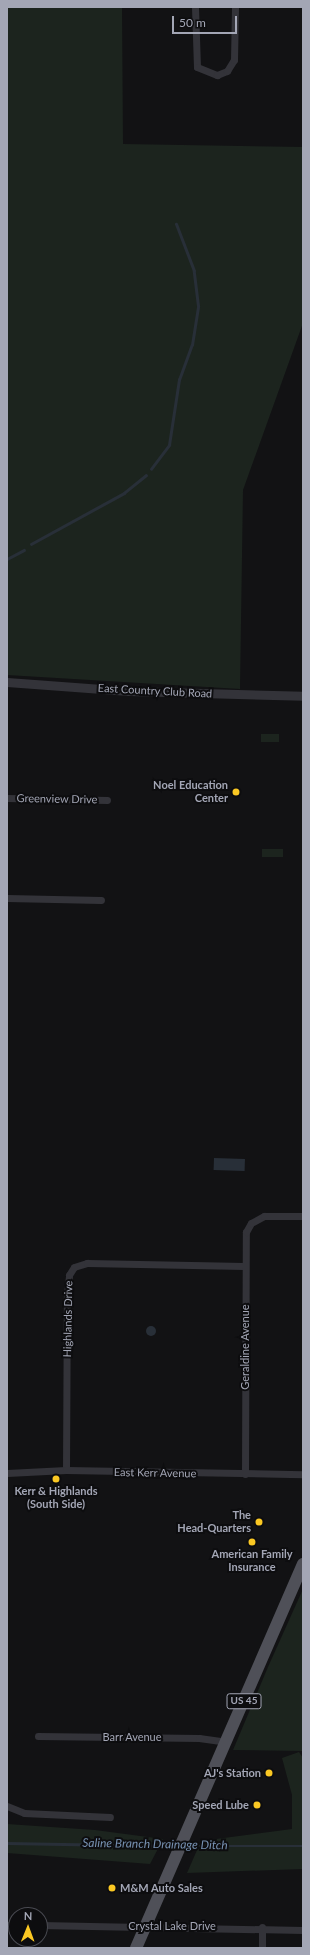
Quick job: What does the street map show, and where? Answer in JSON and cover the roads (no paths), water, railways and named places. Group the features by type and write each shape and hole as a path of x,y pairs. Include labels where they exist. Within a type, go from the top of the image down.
{"main road":[{"name":"US 45","path":"136,1948 303,1564"}],"street":[{"path":"195,7 197,67 217,75 228,71 234,60 235,7"},
{"name":"East Country Club Road","path":"7,682 129,691 303,696"},
{"name":"Greenview Drive","path":"7,798 107,800"},
{"path":"7,898 101,900"},
{"name":"Geraldine Avenue","path":"245,1474 244,1266 246,1232 251,1223 264,1216 303,1216"},
{"name":"Highlands Drive","path":"66,1470 67,1295 70,1271 87,1263 244,1266"},
{"name":"East Kerr Avenue","path":"7,1473 66,1470 303,1474"},
{"name":"Barr Avenue","path":"38,1736 199,1738 226,1742"},
{"path":"7,1806 24,1813 110,1817"},
{"name":"Crystal Lake Drive","path":"48,1925 262,1927 303,1930"},
{"path":"262,1927 262,1948"}],"waterway":[{"path":"151,469 169,445 179,380 192,345 198,306 194,271 176,224"},
{"path":"31,544 124,493 146,475"},
{"path":"7,559 24,550"},
{"name":"Saline Branch Drainage Ditch","path":"7,1843 176,1846"},
{"name":"Saline Branch Drainage Ditch","path":"183,1846 303,1846"}],"place":[{"name":"Noel Education Center","path":"236,792"},
{"name":"Kerr & Highlands (South Side)","path":"56,1479"},
{"name":"The Head-Quarters","path":"259,1522"},
{"name":"American Family Insurance","path":"252,1542"},
{"name":"AJ's Station","path":"269,1773"},
{"name":"Speed Lube","path":"257,1805"},
{"name":"M&M Auto Sales","path":"112,1888"}]}
